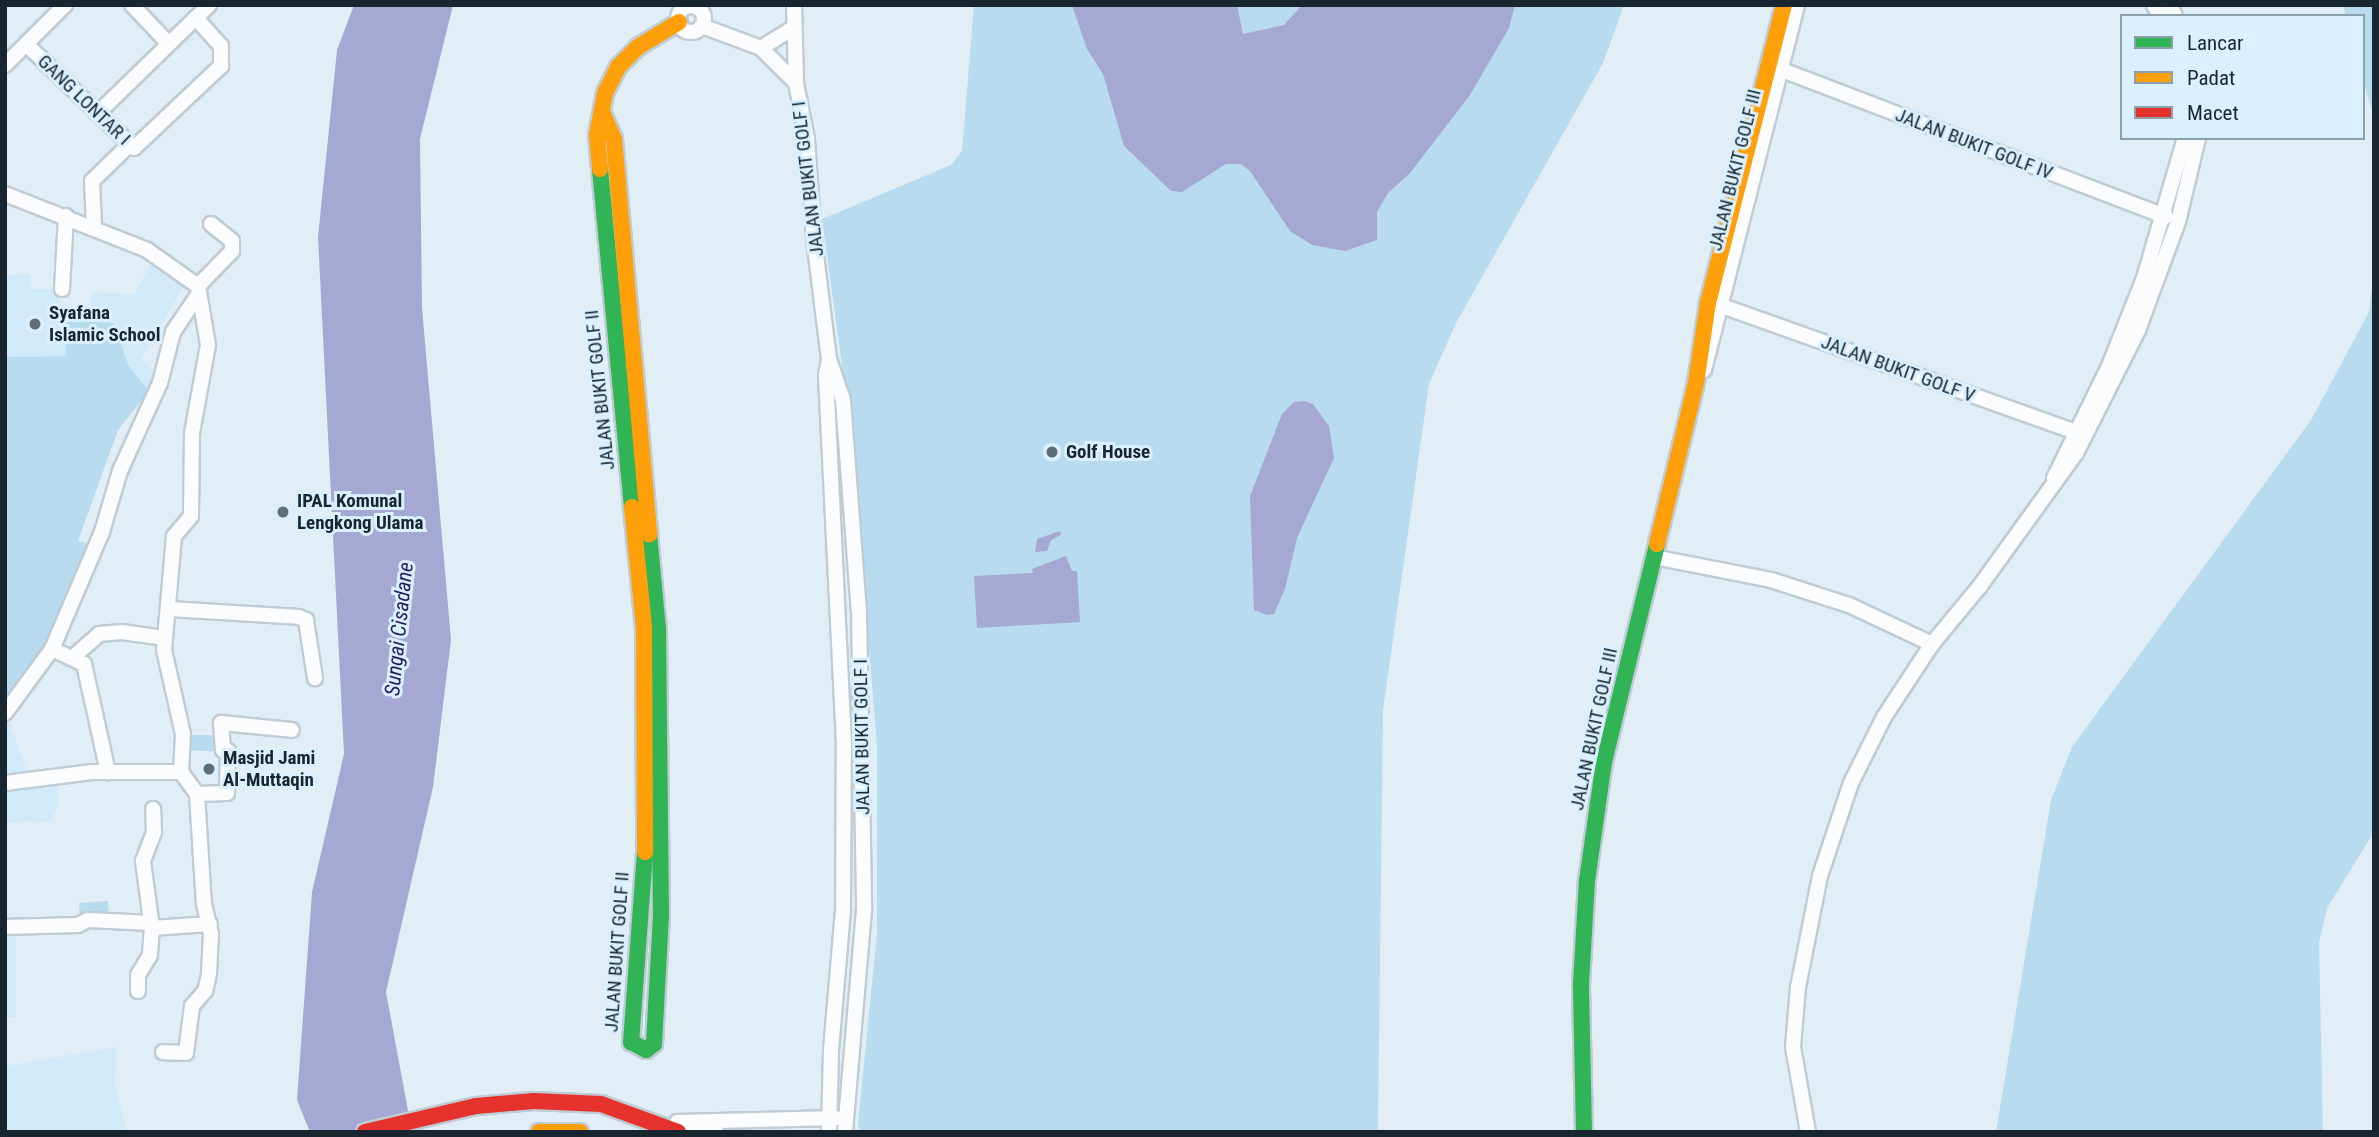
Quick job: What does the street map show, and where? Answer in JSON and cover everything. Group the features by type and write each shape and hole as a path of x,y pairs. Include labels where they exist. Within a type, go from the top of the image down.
{"street":[{"path":"5,65 65,5"},
{"path":"132,5 169,43"},
{"path":"98,113 209,5"},
{"name":"JALAN BUKIT GOLF I","path":"794,5 796,83 807,139 830,359 843,400 849,461 864,744 864,910 836,1125"},
{"name":"JALAN BUKIT GOLF III","path":"1584,1132 1581,984 1587,881 1604,762 1696,383 1708,303 1784,5"},
{"name":"JALAN BUKIT GOLF III","path":"1696,383 1710,353 1797,5"},
{"path":"689,6 704,13 702,26 688,31 679,22 682,10 689,6"},
{"name":"GANG LONTAR I","path":"26,44 98,113 128,146 142,144 221,66 221,46 196,18"},
{"name":"JALAN BUKIT GOLF II","path":"602,113 614,139 660,666 661,916 654,1044 642,1050 631,1042 648,827 644,628 597,135 605,93 618,67 638,47 679,22"},
{"name":"JALAN BUKIT GOLF I","path":"702,26 761,48 796,83"},
{"path":"761,48 794,27"},
{"name":"JALAN BUKIT GOLF IV","path":"1782,71 2166,217"},
{"path":"2052,486 2075,432 2109,366 2166,217 2185,140"},
{"path":"1808,1132 1799,1100 1793,1047 1807,930 1820,876 1851,783 1884,717 1932,644 2076,453 2138,330 2178,222 2198,140"},
{"path":"94,226 92,181 128,146"},
{"path":"5,194 94,226 147,250 175,270 196,288 208,345 192,433 191,516 174,536 170,609 164,638 171,696 183,734 181,772 197,793 210,923 209,974 205,991 192,1006 186,1053 163,1052"},
{"path":"62,289 66,216"},
{"path":"5,713 52,649 102,532 125,459 160,383 173,332 196,288 229,257 232,241 214,227"},
{"name":"JALAN BUKIT GOLF V","path":"1722,306 2075,432"},
{"name":"JALAN BUKIT GOLF I","path":"830,359 826,375 844,744 843,909 836,1125"},
{"path":"1654,557 1797,588 1849,605 1932,644"},
{"path":"170,609 299,617 306,620 315,678"},
{"path":"73,657 99,634 122,632 164,638"},
{"path":"52,649 73,657 86,669 108,772"},
{"path":"197,793 227,793 228,751 223,750 221,723 292,730"},
{"path":"5,783 108,772 181,772"},
{"path":"138,991 138,975 149,956 152,926 143,861 154,832 153,810"},
{"path":"5,928 88,920 152,926 210,923"},
{"path":"365,1132 476,1106 534,1101 601,1104 678,1127 716,1132"},
{"path":"678,1127 836,1125"},
{"path":"539,1132 580,1132"}],"shaded area":[{"path":"974,5 1624,5 1603,63 1456,323 1429,384 1383,710 1378,1132 861,1132 858,1125 877,933 877,746 852,437 822,219 951,165 962,151"},
{"path":"2343,5 2374,5 2374,156 2372,111 2365,87 2365,14 2345,14"},
{"name":"Syafana Islamic School","path":"152,261 185,285 141,358 157,374 149,391 128,365 114,323 66,322 66,356 5,357 5,275 31,274 31,289 59,289 60,313 90,314 91,292 135,294"},
{"path":"2374,269 2374,832 2327,908 2319,942 2323,1132 1996,1132 2051,800 2072,747 2311,420 2369,312"},
{"path":"89,320 114,323 128,365 149,391 118,430 78,541 93,545 43,656 5,700 5,357 66,356 65,322"},
{"path":"9,722 32,784 57,781 59,803 52,821 5,823 5,723"},
{"path":"187,735 220,735 221,752 188,750"},
{"path":"108,901 109,915 80,917 79,903"},
{"path":"5,930 16,930 16,1017 5,1017"},
{"path":"116,1047 115,1084 127,1132 5,1132 5,1066"}],"water":[{"name":"Sungai Cisadane","path":"354,5 453,5 420,139 422,308 451,640 433,787 386,992 412,1132 310,1132 297,1100 312,892 344,754 318,237 337,50"},
{"path":"1072,5 1237,5 1243,34 1284,25 1302,5 1515,5 1509,28 1470,95 1410,173 1388,193 1377,212 1377,240 1345,251 1312,245 1290,231 1250,171 1241,164 1226,164 1182,192 1171,191 1124,146 1103,74 1087,49"},
{"path":"1294,402 1313,404 1329,426 1334,458 1297,538 1285,589 1274,614 1267,615 1254,610 1250,496 1282,414"},
{"path":"1060,531 1061,535 1051,540 1047,551 1035,552 1037,539"},
{"path":"1066,556 1072,571 1077,571 1080,622 977,628 974,576 1033,573 1032,569"}],"traffic: fast":[{"path":"600,169 632,507"},
{"path":"645,852 631,1042 646,1050 654,1044 661,916 658,629 649,534"},
{"path":"1584,1132 1581,984 1587,881 1604,762 1657,544"}],"traffic: slow":[{"path":"1657,544 1696,383 1708,303 1784,5"},
{"path":"600,169 597,135 605,93 618,67 638,47 679,22"},
{"path":"602,112 614,139 649,534"},
{"path":"632,507 644,628 645,852"},
{"path":"539,1132 580,1132"}],"traffic: jam":[{"path":"365,1132 476,1106 534,1101 601,1104 678,1132"}],"place":[{"name":"Syafana Islamic School","path":"35,324"},
{"name":"Golf House","path":"1052,452"},
{"name":"IPAL Komunal Lengkong Ulama","path":"283,512"},
{"name":"Masjid Jami Al-Muttaqin","path":"209,769"}]}
